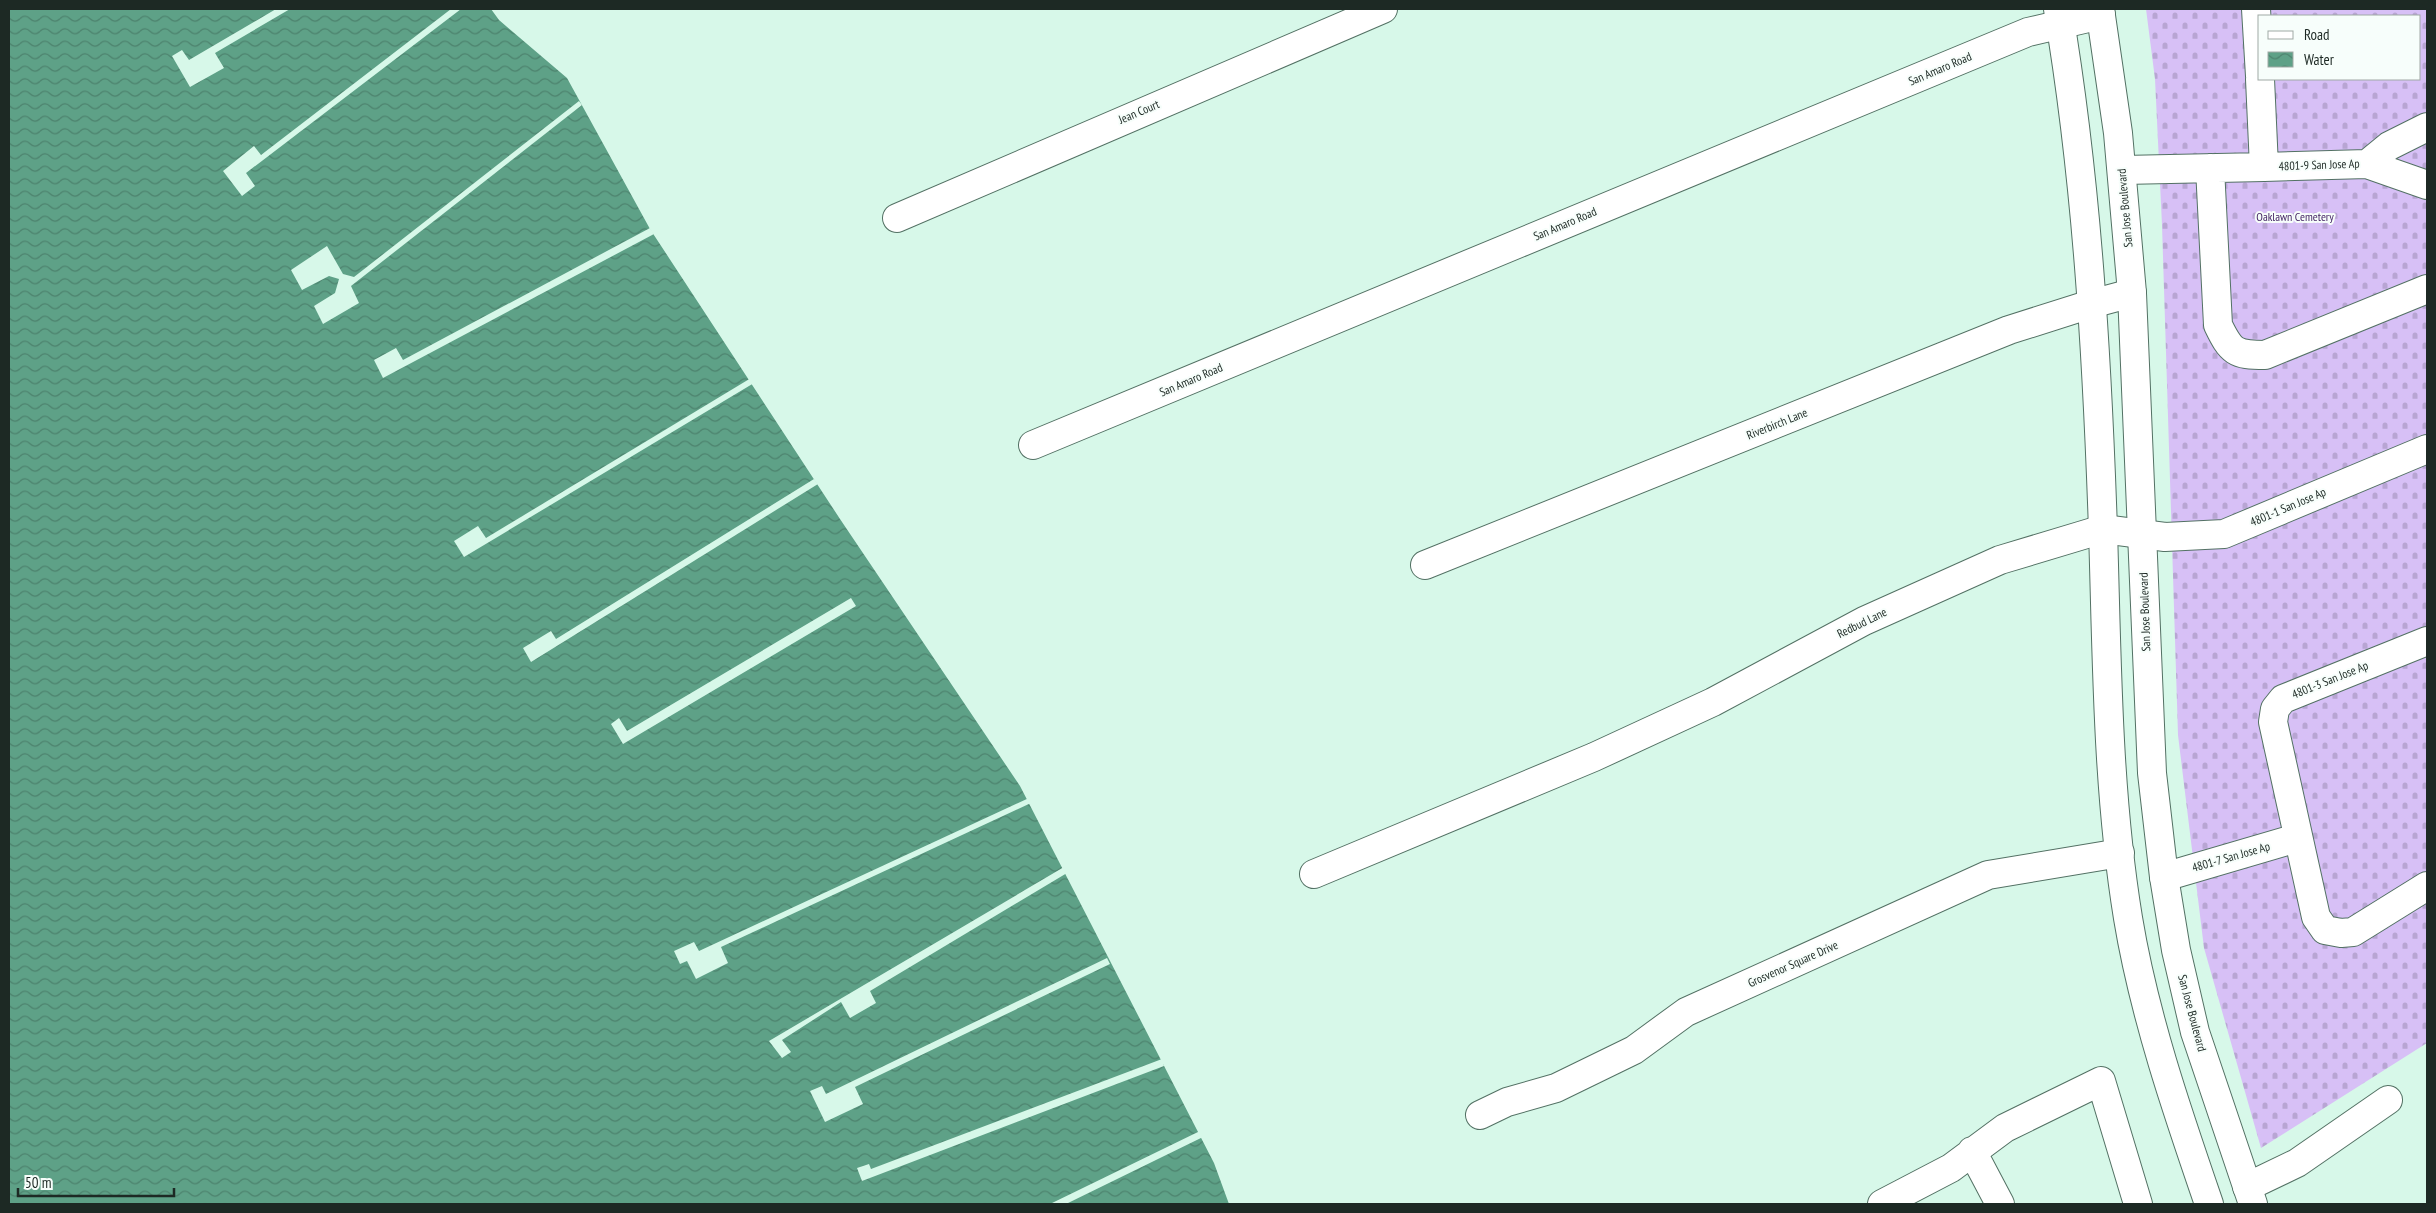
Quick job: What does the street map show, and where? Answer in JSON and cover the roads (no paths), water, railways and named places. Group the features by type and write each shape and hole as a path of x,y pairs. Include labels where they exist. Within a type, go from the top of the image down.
{"street":[{"name":"Jean Court","path":"897,218 1383,9"},
{"name":"4801-9 San Jose Ap","path":"2256,9 2258,44"},
{"name":"San Amaro Road","path":"1033,445 2028,32 2060,17 2101,12"},
{"name":"San Jose Boulevard","path":"2101,12 2122,170 2132,293 2152,773 2164,877 2176,950 2195,1032 2250,1196"},
{"path":"2060,17 2072,87 2084,190 2096,367 2110,755 2128,919 2151,1020 2187,1142 2209,1204"},
{"name":"4801-9 San Jose Ap","path":"2260,80 2264,167 2367,164 2427,185"},
{"path":"2367,164 2389,146 2427,127"},
{"path":"2122,170 2264,167"},
{"path":"2210,168 2218,325 2227,344 2243,355 2265,354 2427,289"},
{"name":"Riverbirch Lane","path":"1425,565 2009,330 2132,293"},
{"name":"4801-1 San Jose Ap","path":"2142,533 2165,537 2224,534 2427,449"},
{"name":"Redbud Lane","path":"1314,874 1594,757 1713,702 1864,621 2000,560 2103,529 2142,533"},
{"name":"4801-3 San Jose Ap","path":"2427,641 2283,699 2275,709 2272,722 2316,917 2326,930 2341,933 2353,932 2427,886"},
{"name":"4801-7 San Jose Ap","path":"2164,877 2297,838"},
{"name":"Grosvenor Square Drive","path":"1480,1115 1507,1102 1556,1088 1634,1050 1686,1012 1988,875 2120,852"},
{"path":"1882,1204 1951,1168 2005,1128 2102,1081 2138,1204"},
{"path":"2250,1196 2388,1100"},
{"path":"1972,1151 2000,1204"}],"water":[{"path":"9,9 491,9 499,20 567,78 650,229 840,519 1020,786 1214,1163 1229,1204 9,1204"}],"park label":[{"name":"Oaklawn Cemetery","path":"2295,217"}]}
